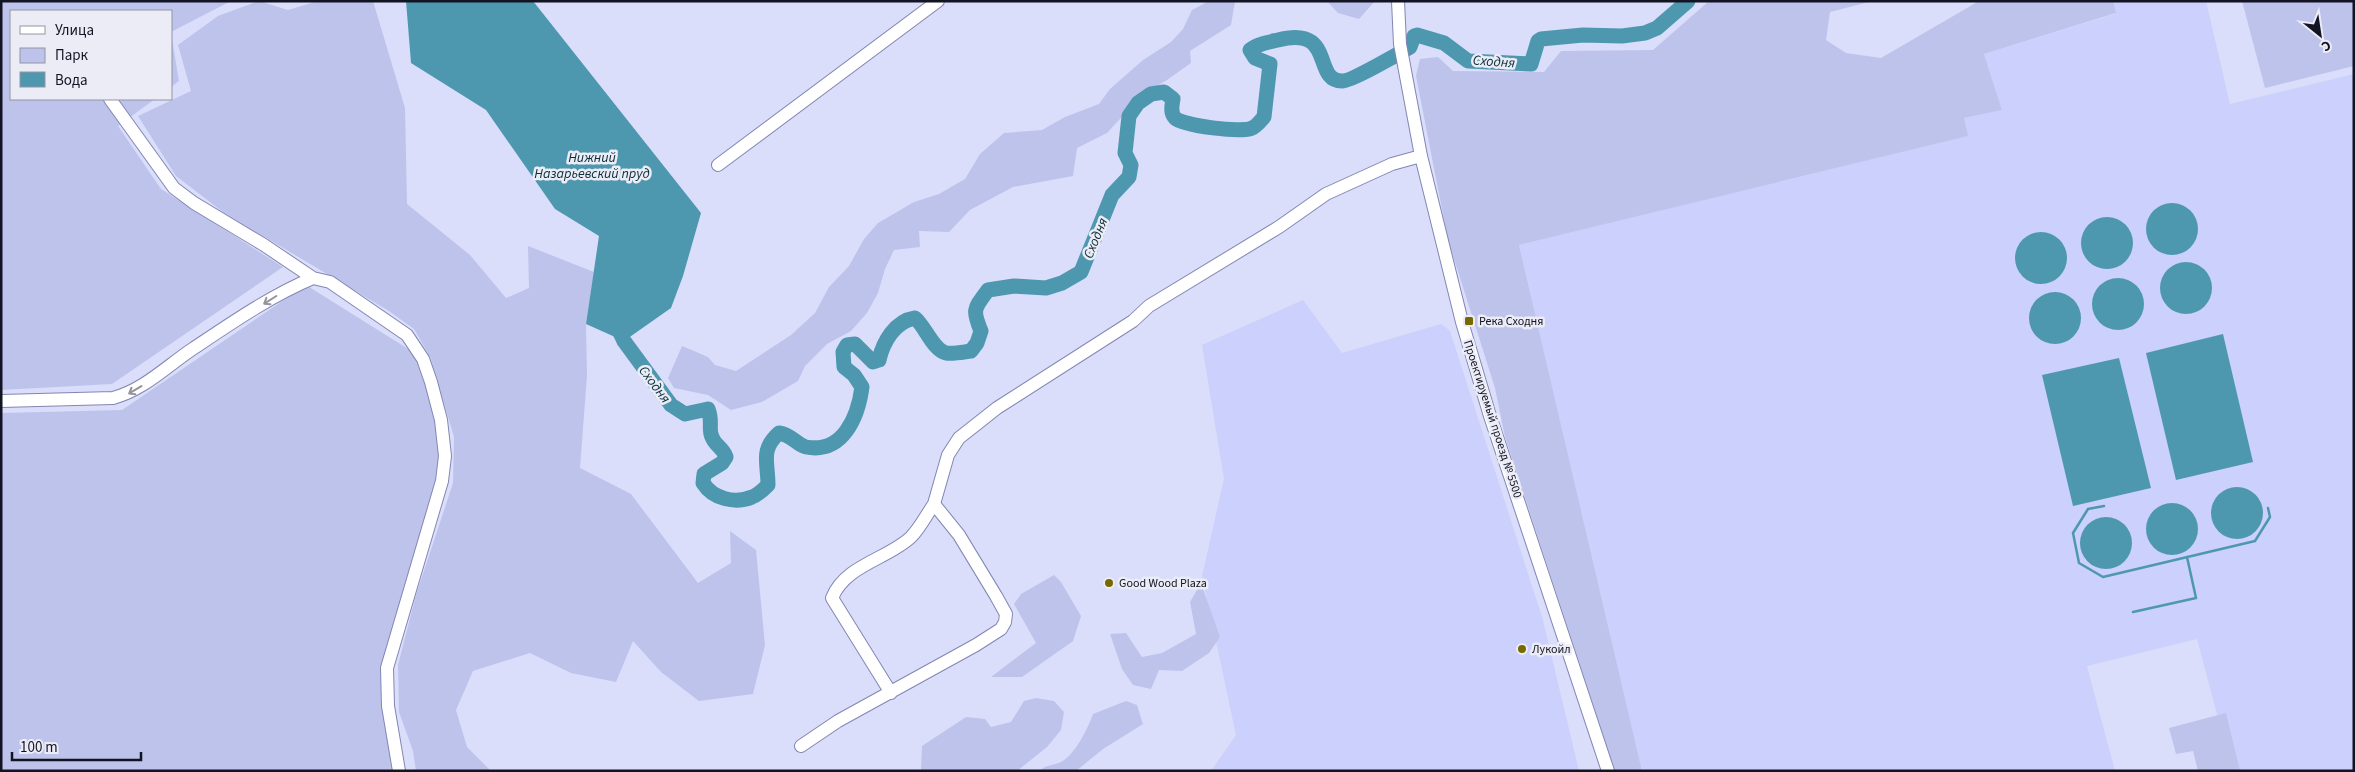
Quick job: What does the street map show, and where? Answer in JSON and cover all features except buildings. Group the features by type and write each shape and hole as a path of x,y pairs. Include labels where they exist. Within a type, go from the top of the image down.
{"street":[{"path":"718,165 938,1"},
{"name":"Проектируемый проезд № 5500","path":"1398,1 1400,44 1421,156 1473,362 1608,771"},
{"path":"111,100 174,188 194,203 264,245 313,278 330,282 407,335 423,359 441,420 445,456 442,481 387,668 388,706 399,771"},
{"path":"891,693 832,598 837,587 860,568 911,537 934,504 948,456 959,438 997,408 1133,321 1149,306 1279,227 1326,194 1392,164 1421,156"},
{"path":"1,401 113,398 130,393 192,350 287,289 313,278"},
{"path":"802,746 838,721 891,693 1001,629 1005,622 1006,614 959,535 934,504"}],"shaded area":[{"path":"2113,1 2206,1 2230,104 2354,74 2354,771 2232,771 2197,639 2087,666 2115,771 1642,771 1519,245 1967,136 1964,118 2002,110 1984,54 2115,14"},
{"path":"1303,300 1342,353 1441,324 1450,331 1543,620 1579,771 1211,771 1236,735 1202,576 1224,479 1202,345"}],"green space":[{"path":"1,1 231,1 172,31 172,10 10,10 10,100 154,100 118,126 161,189 283,267 112,384 1,390"},
{"path":"259,1 288,10 318,1 373,1 405,108 407,204 470,255 506,298 529,288 528,246 594,272 586,324 587,376 580,468 631,494 698,583 731,563 730,531 756,550 765,645 753,694 699,701 661,672 633,641 616,682 571,673 530,653 473,671 456,710 467,747 491,771 416,771 413,751 399,712 398,665 416,595 453,483 454,437 430,357 414,329 389,311 223,212 176,176 138,116 191,91 178,45 218,16"},
{"path":"1209,1 1235,1 1231,25 1190,51 1191,63 1143,94 1107,133 1077,148 1073,176 1013,187 970,210 949,232 919,231 920,247 894,250 885,269 878,293 867,313 851,331 827,344 805,366 798,381 762,402 731,410 708,395 674,388 668,378 682,346 708,357 715,365 736,371 791,335 815,313 829,287 849,266 864,239 878,223 914,202 939,194 965,179 980,154 1004,133 1042,130 1065,117 1099,104 1110,89 1143,60 1171,42 1183,29 1192,10"},
{"path":"1327,1 1375,1 1359,19 1338,13"},
{"path":"1709,1 1873,1 1830,12 1826,40 1846,53 1881,58 1979,1 2113,1 2116,13 1984,54 2002,110 1964,118 1968,136 1519,245 1642,771 1615,771 1505,437 1495,388 1448,240 1416,76 1420,59 1438,57 1453,71 1544,72 1561,51 1653,50"},
{"path":"2242,1 2354,1 2354,66 2265,88"},
{"path":"172,39 179,81 172,86"},
{"path":"306,285 413,352 433,399 442,470 380,673 396,771 1,771 1,413 122,410"},
{"path":"1054,575 1061,582 1081,616 1073,641 1022,677 991,677 1036,643 1014,604 1021,594"},
{"path":"1201,583 1220,637 1209,653 1182,671 1159,670 1151,689 1133,685 1122,669 1110,634 1126,633 1142,657 1162,653 1196,634 1190,602"},
{"path":"1036,698 1054,701 1064,712 1061,730 1047,747 1017,771 921,770 922,746 966,717 985,719 991,727 1011,722 1024,701"},
{"path":"1126,701 1137,705 1143,724 1103,749 1076,771 1040,771 1047,766 1061,762 1071,754 1093,714"},
{"path":"2226,713 2240,771 2198,771 2193,751 2176,754 2169,728"}],"water":[{"name":"Нижний Назарьевский пруд","path":"406,1 533,1 701,213 683,276 671,308 624,341 586,324 599,236 555,209 486,110 411,63"},
{"path":"2172,203 2182,205 2190,211 2196,219 2198,229 2196,239 2190,247 2182,253 2172,255 2162,253 2154,247 2148,239 2146,229 2148,219 2154,211 2162,205"},
{"path":"2107,217 2117,219 2125,225 2131,233 2133,243 2131,253 2125,261 2117,267 2107,269 2097,267 2089,261 2083,253 2081,243 2083,233 2089,225 2097,219"},
{"path":"2041,232 2051,234 2059,240 2065,248 2067,258 2065,268 2059,276 2051,282 2041,284 2031,282 2023,276 2017,268 2015,258 2017,248 2023,240 2031,234"},
{"path":"2186,262 2196,264 2204,270 2210,278 2212,288 2210,298 2204,306 2196,312 2186,314 2176,312 2168,306 2162,298 2160,288 2162,278 2168,270 2176,264"},
{"path":"2118,278 2128,280 2136,286 2142,294 2144,304 2142,314 2136,322 2128,328 2118,330 2108,328 2100,322 2094,314 2092,304 2094,294 2100,286 2108,280"},
{"path":"2055,292 2065,294 2073,300 2079,308 2081,318 2079,328 2073,336 2065,342 2055,344 2045,342 2037,336 2031,328 2029,318 2031,308 2037,300 2045,294"},
{"path":"2223,334 2253,462 2176,480 2146,353"},
{"path":"2119,358 2151,488 2073,506 2042,375"},
{"path":"2237,487 2247,489 2255,495 2261,503 2263,513 2261,523 2255,531 2247,537 2237,539 2227,537 2219,531 2213,523 2211,513 2213,503 2219,495 2227,489"},
{"path":"2172,503 2182,505 2190,511 2196,519 2198,529 2196,539 2190,547 2182,553 2172,555 2162,553 2154,547 2148,539 2146,529 2148,519 2154,511 2162,505"},
{"path":"2106,517 2116,519 2124,525 2130,533 2132,543 2130,553 2124,561 2116,567 2106,569 2096,567 2088,561 2082,553 2080,543 2082,533 2088,525 2096,519"}],"waterway":[{"name":"Сходня","path":"616,324 624,341 671,405 685,414 708,409 713,440 726,457 722,463 704,474 703,483 712,493 725,499 739,500 752,497 768,485 767,451 769,445 779,433 803,446 819,448 830,445 846,431 857,410 862,387 854,375 844,367 843,352 847,345 855,344 873,362 879,360 891,333 902,323 915,318 941,351 946,353 971,351 977,343 981,331 976,318 976,309 988,290 1014,286 1046,288 1062,283 1081,272 1112,195 1129,177 1131,165 1125,153 1129,116 1138,103 1151,94 1164,92 1173,99 1172,114 1180,121 1213,128 1246,129 1254,127 1264,117 1270,64 1255,58 1250,50 1256,46 1296,37 1308,40 1316,46 1333,79 1342,81 1364,72 1410,47 1414,36 1417,35 1444,43 1468,61 1531,64 1538,41 1541,39 1583,35 1622,36 1645,33 1657,28 1688,1"},
{"path":"2104,506 2088,509 2073,533 2079,563 2103,577 2255,541 2270,517 2268,508"},
{"path":"2133,612 2196,598 2187,557"}],"place":[{"name":"Река Сходня","path":"1469,321"},
{"name":"Good Wood Plaza","path":"1109,583"},
{"name":"Лукойл","path":"1522,649"}]}
